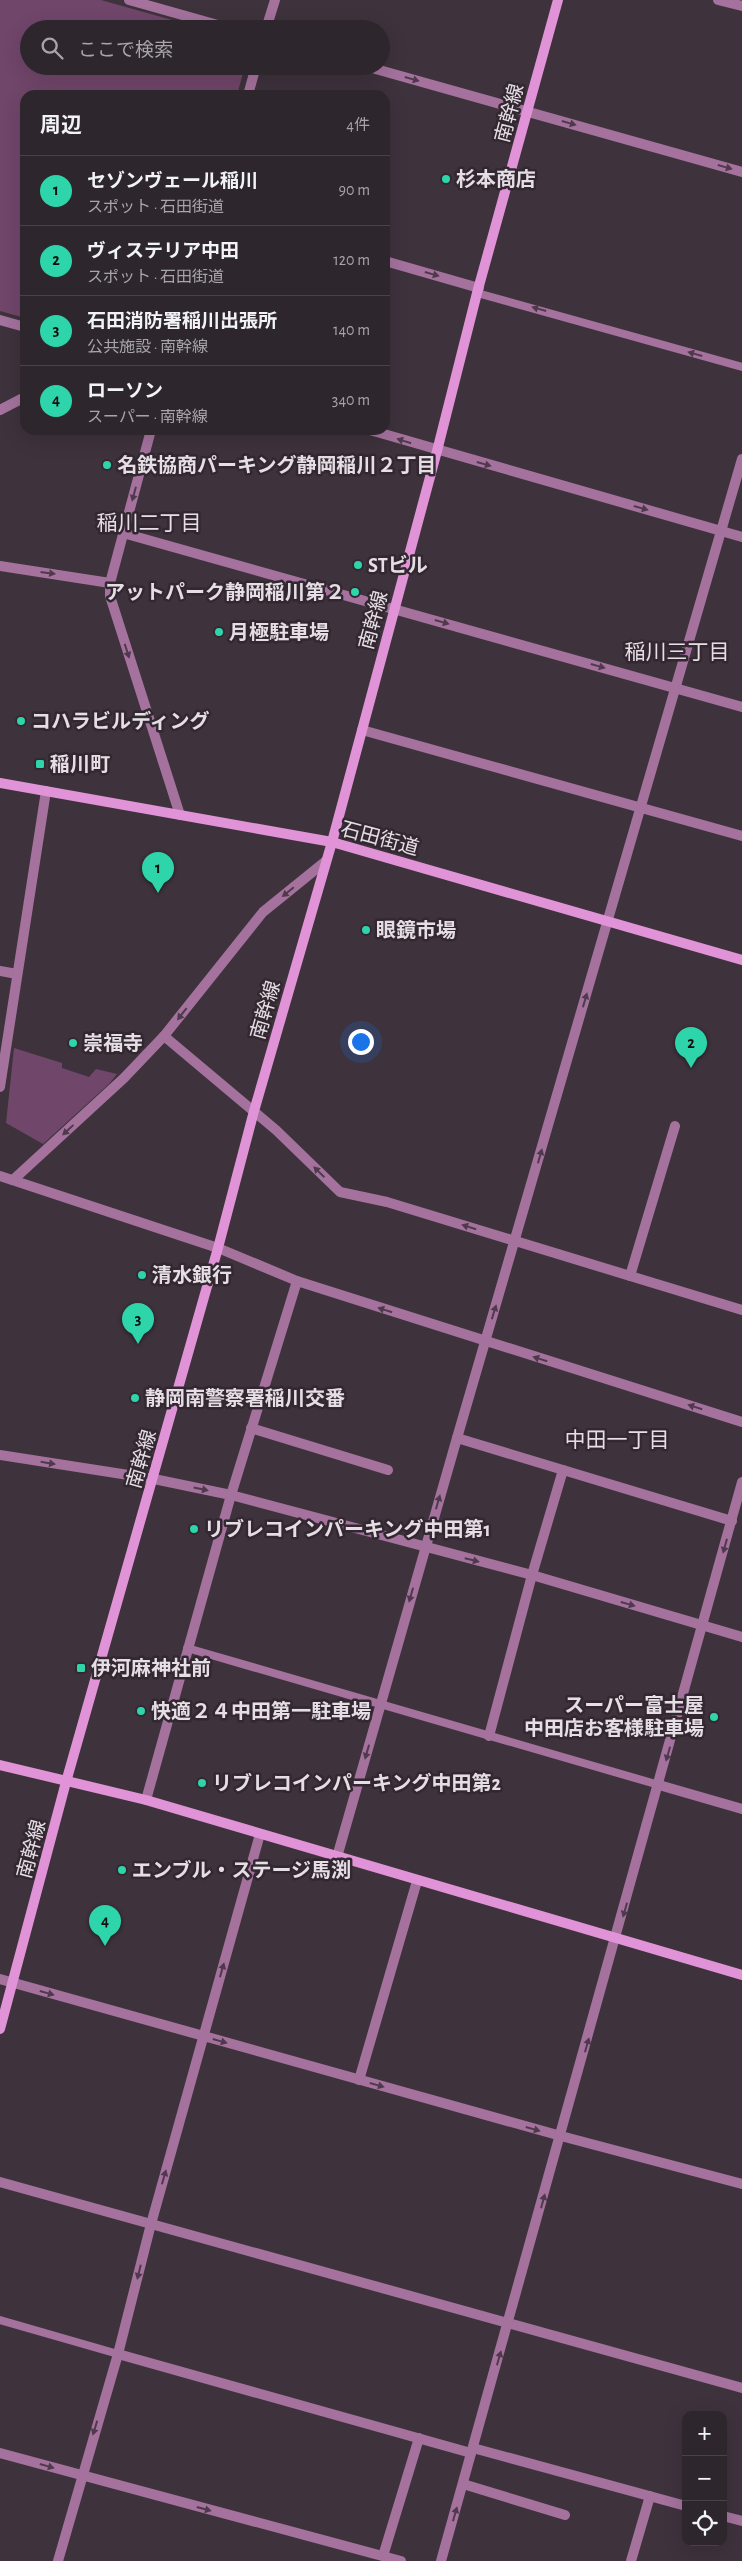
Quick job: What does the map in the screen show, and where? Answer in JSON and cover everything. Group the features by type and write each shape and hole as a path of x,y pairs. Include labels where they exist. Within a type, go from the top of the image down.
{"main road":[{"name":"南幹線","path":"0,2029 66,1782 154,1479 254,1111 332,842 438,451 478,290 558,0"},
{"name":"石田街道","path":"0,783 332,842 742,960"},
{"path":"0,1766 146,1800 616,1940 742,1975"}],"street":[{"path":"129,0 200,20"},
{"path":"269,20 275,0"},
{"path":"718,0 742,6"},
{"path":"390,73 742,172"},
{"path":"249,90 254,75"},
{"path":"390,263 478,290"},
{"path":"0,320 20,326"},
{"path":"0,410 20,400"},
{"path":"150,435 110,583 110,596 180,815"},
{"path":"386,435 742,536"},
{"path":"337,1857 456,1438 742,459"},
{"path":"123,533 742,707"},
{"path":"0,566 110,583"},
{"path":"362,730 641,806 742,836"},
{"path":"0,1087 46,791"},
{"path":"13,1180 124,1078 164,1036 263,912 326,861"},
{"path":"0,971 17,974"},
{"path":"164,1036 254,1111 340,1192 387,1202 742,1310"},
{"path":"630,1276 675,1126"},
{"path":"0,1176 218,1248 297,1281 742,1422"},
{"path":"146,1800 231,1495 297,1281"},
{"path":"251,1428 388,1470"},
{"path":"456,1438 732,1521"},
{"path":"0,1456 154,1479 231,1495 532,1576 742,1637"},
{"path":"489,1736 563,1470"},
{"path":"442,2561 742,1482"},
{"path":"659,1785 742,1809"},
{"path":"58,2561 81,2476 118,2354 151,2224 260,1834"},
{"path":"359,2080 417,1881"},
{"path":"0,1979 561,2136 742,2184"},
{"path":"0,2182 742,2388"},
{"path":"118,2354 419,2438 682,2505"},
{"path":"383,2556 419,2438"},
{"path":"0,2453 401,2561"},
{"path":"463,2484 565,2515"},
{"path":"631,2561 650,2496"},
{"path":"727,2517 742,2522"}],"lane":[{"path":"478,290 742,367"},
{"path":"187,1648 659,1785"},
{"path":"0,2320 118,2354"}],"shaded area":[{"path":"0,0 101,0 172,20 20,20 20,75 243,75 238,90 20,90 20,317 0,311"},
{"path":"14,1048 62,1063 62,1068 89,1077 96,1069 117,1074 109,1084 43,1144 6,1123"}],"place":[{"name":"杉本商店","path":"446,179"},
{"name":"名鉄協商パーキング静岡稲川２丁目","path":"107,465"},
{"name":"STビル","path":"358,565"},
{"name":"アットパーク静岡稲川第２","path":"355,592"},
{"name":"月極駐車場","path":"219,632"},
{"name":"コハラビルディング","path":"21,721"},
{"name":"稲川町","path":"40,764"},
{"name":"セゾンヴェール稲川","path":"158,893"},
{"name":"眼鏡市場","path":"366,930"},
{"name":"崇福寺","path":"73,1043"},
{"name":"ヴィステリア中田","path":"691,1068"},
{"name":"清水銀行","path":"142,1275"},
{"name":"石田消防署稲川出張所","path":"138,1344"},
{"name":"静岡南警察署稲川交番","path":"135,1398"},
{"name":"リブレコインパーキング中田第1","path":"194,1529"},
{"name":"伊河麻神社前","path":"81,1668"},
{"name":"快適２４中田第一駐車場","path":"141,1711"},
{"name":"スーパー富士屋 中田店お客様駐車場","path":"714,1717"},
{"name":"リブレコインパーキング中田第2","path":"202,1783"},
{"name":"エンブル・ステージ馬渕","path":"122,1870"},
{"name":"ローソン","path":"105,1946"}],"district":[{"name":"稲川二丁目","path":"149,523"},
{"name":"稲川三丁目","path":"677,652"},
{"name":"中田一丁目","path":"617,1440"}]}
